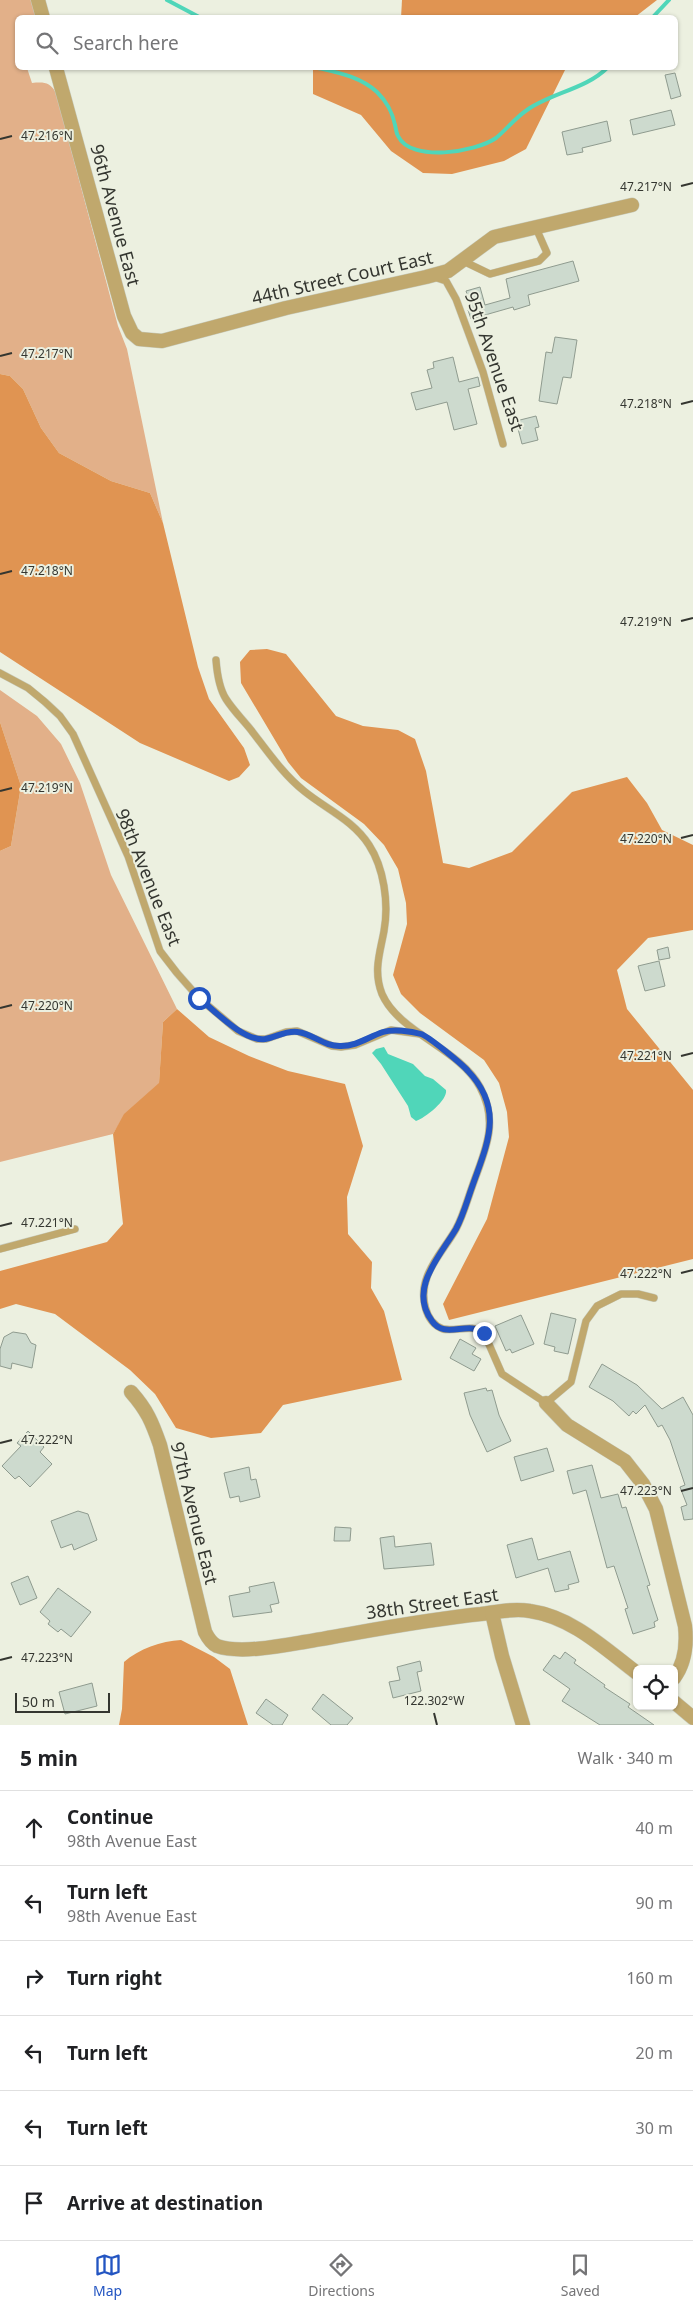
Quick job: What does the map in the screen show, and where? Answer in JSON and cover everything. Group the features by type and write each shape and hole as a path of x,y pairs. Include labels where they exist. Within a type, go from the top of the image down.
{"street":[{"path":"38,0 42,15"},
{"name":"96th Avenue East","path":"57,70 124,316 132,333 140,339"},
{"name":"44th Street Court East","path":"140,339 162,341 286,308 426,277 448,270 494,237 632,205"},
{"name":"97th Avenue East","path":"131,1392 145,1407 151,1418 160,1445 205,1632 210,1641 216,1646"},
{"path":"546,1403 567,1426 625,1461 651,1495 685,1626 686,1638 682,1662 678,1670"},
{"name":"38th Street East","path":"216,1646 234,1648 290,1645 396,1626 514,1610 529,1611 557,1618 588,1636 633,1670"},
{"path":"492,1613 502,1656 523,1725"},
{"path":"678,1705 693,1718"}],"lane":[{"path":"463,261 490,274 539,261 547,253 536,228"},
{"name":"95th Avenue East","path":"426,277 434,277 446,281 456,299 483,372 503,444"},
{"path":"216,660 218,677 226,698 275,761 306,793 348,821 369,844 380,870 385,898 385,928 377,966 380,987 389,1005 395,1012 460,1063 474,1078 486,1101 490,1138 457,1228 427,1276 424,1291 426,1308 431,1320 438,1327 448,1330 471,1327 480,1330 484,1333 502,1374 546,1403 571,1382 586,1321 596,1306 621,1294 638,1294 654,1298"},
{"name":"98th Avenue East","path":"0,672 28,688 45,702 60,716 73,734 128,856 160,951 199,998 238,1031 257,1039 266,1039 286,1032 297,1031 332,1046 341,1046 355,1045 391,1030 422,1034"},
{"path":"0,1249 75,1229"}],"shaded area":[{"path":"0,0 32,0 36,15 15,15 15,70 28,70 32,83 46,84 56,93 118,326 127,349 163,523 150,493 111,481 59,453 41,428 23,389 10,376 0,374"},
{"path":"402,0 657,0 638,15 401,15"},
{"path":"313,70 565,70 526,149 504,161 452,174 423,173 391,151 361,115 313,94"},
{"path":"0,374 10,376 23,389 41,428 59,453 111,481 150,493 163,523 198,667 209,699 244,748 250,765 239,777 229,781 140,743 0,652"},
{"path":"267,649 286,654 336,716 363,726 398,730 415,739 426,771 443,863 469,868 512,852 572,792 627,777 647,803 662,830 693,845 693,930 648,938 617,970 627,1009 693,1090 693,1259 449,1320 443,1304 487,1219 509,1137 507,1112 499,1083 484,1060 420,1013 401,994 393,975 407,924 406,903 398,869 384,845 364,824 301,778 288,762 241,683 240,662 250,650"},
{"path":"0,690 37,716 61,744 80,783 111,875 177,1009 163,1022 159,1084 125,1114 113,1134 0,1162 0,851 11,846 21,786 0,722"},
{"path":"0,722 21,786 11,846 0,851"},
{"path":"177,1009 209,1037 249,1056 288,1071 345,1084 363,1146 347,1197 348,1234 372,1262 371,1288 384,1311 402,1380 283,1405 261,1433 211,1438 176,1428 155,1394 130,1370 55,1314 16,1304 0,1309 0,1271 107,1242 123,1224 113,1134 124,1114 159,1083 163,1022"},
{"path":"181,1640 214,1657 230,1669 248,1725 119,1725 122,1709 124,1662 136,1653 151,1646"}],"water":[{"path":"384,1047 388,1054 413,1064 425,1076 433,1079 446,1090 446,1094 440,1103 430,1113 416,1121 411,1117 408,1106 372,1053 376,1049"}],"building":[{"path":"675,73 681,96 671,99 665,75"},
{"path":"671,110 675,125 633,135 630,120"},
{"path":"607,121 611,141 582,148 583,152 567,155 562,132"},
{"path":"573,261 579,281 528,295 530,305 514,310 513,307 471,319 468,310 472,309 466,291 480,287 485,305 510,298 506,279"},
{"path":"555,337 577,340 571,378 563,377 557,404 539,401 546,352 552,353"},
{"path":"453,357 459,382 478,377 480,386 468,389 477,424 454,430 447,402 416,410 411,393 432,388 427,370 434,368 433,362"},
{"path":"536,416 539,427 535,428 538,440 522,444 516,421"},
{"path":"668,947 670,958 659,960 657,950"},
{"path":"659,961 665,986 645,991 638,966"},
{"path":"551,1313 576,1319 568,1354 554,1351 555,1347 544,1344"},
{"path":"521,1315 534,1344 512,1353 510,1349 506,1351 495,1326"},
{"path":"13,1332 26,1334 31,1343 36,1345 32,1368 12,1363 11,1369 0,1366 0,1349 4,1337"},
{"path":"460,1339 476,1348 472,1354 481,1359 474,1371 450,1358"},
{"path":"602,1364 637,1385 662,1409 683,1397 693,1415 693,1519 684,1520 681,1507 687,1505 680,1487 685,1485 670,1440 662,1425 658,1427 645,1405 636,1414 633,1411 629,1416 613,1401 589,1387"},
{"path":"486,1388 487,1391 492,1390 499,1415 511,1441 487,1452 470,1415 464,1393"},
{"path":"28,1431 44,1447 40,1452 52,1464 30,1487 19,1476 15,1479 2,1466 21,1446 17,1443"},
{"path":"547,1448 554,1471 521,1481 514,1457"},
{"path":"592,1465 601,1498 618,1494 622,1508 626,1507 650,1585 647,1586 658,1620 654,1622 655,1627 633,1634 625,1609 628,1608 614,1566 607,1568 586,1490 573,1494 567,1471"},
{"path":"249,1467 251,1480 256,1479 260,1497 240,1502 239,1496 230,1498 224,1473"},
{"path":"78,1511 88,1514 97,1540 74,1550 72,1544 61,1548 51,1521"},
{"path":"335,1527 351,1528 350,1541 334,1541"},
{"path":"394,1536 395,1547 431,1543 434,1565 384,1569 380,1538"},
{"path":"532,1538 538,1560 570,1551 579,1582 568,1585 569,1589 555,1592 548,1568 516,1578 507,1545"},
{"path":"28,1576 37,1598 20,1605 11,1583"},
{"path":"274,1582 279,1603 270,1605 272,1612 233,1617 229,1596 250,1592 249,1587"},
{"path":"58,1588 91,1612 71,1637 61,1629 58,1632 48,1624 50,1621 40,1612"},
{"path":"565,1652 576,1660 574,1663 605,1685 604,1687 630,1704 628,1707 654,1725 600,1725 562,1701 570,1689 543,1670 554,1655 560,1659"},
{"path":"420,1661 422,1671 417,1672 421,1691 393,1698 389,1682 400,1680 397,1667"},
{"path":"92,1683 97,1706 65,1714 59,1692"},
{"path":"323,1694 353,1718 347,1725 331,1725 312,1709"},
{"path":"266,1699 288,1715 282,1725 273,1725 256,1713"}],"waterway":[{"path":"167,0 195,15"},
{"path":"655,15 669,0"},
{"path":"326,70 357,79 377,92 389,107 397,135 405,144 416,150 429,152 460,151 487,143 496,138 519,116 536,104 579,86 605,70"}],"route":[{"path":"199,998 238,1031 257,1039 266,1039 286,1032 297,1031 332,1046 341,1046 355,1045 391,1030 422,1034 468,1070 480,1086 488,1106 490,1138 457,1228 427,1276 424,1300 428,1316 438,1327 448,1330 471,1327 477,1328 484,1333"}]}
